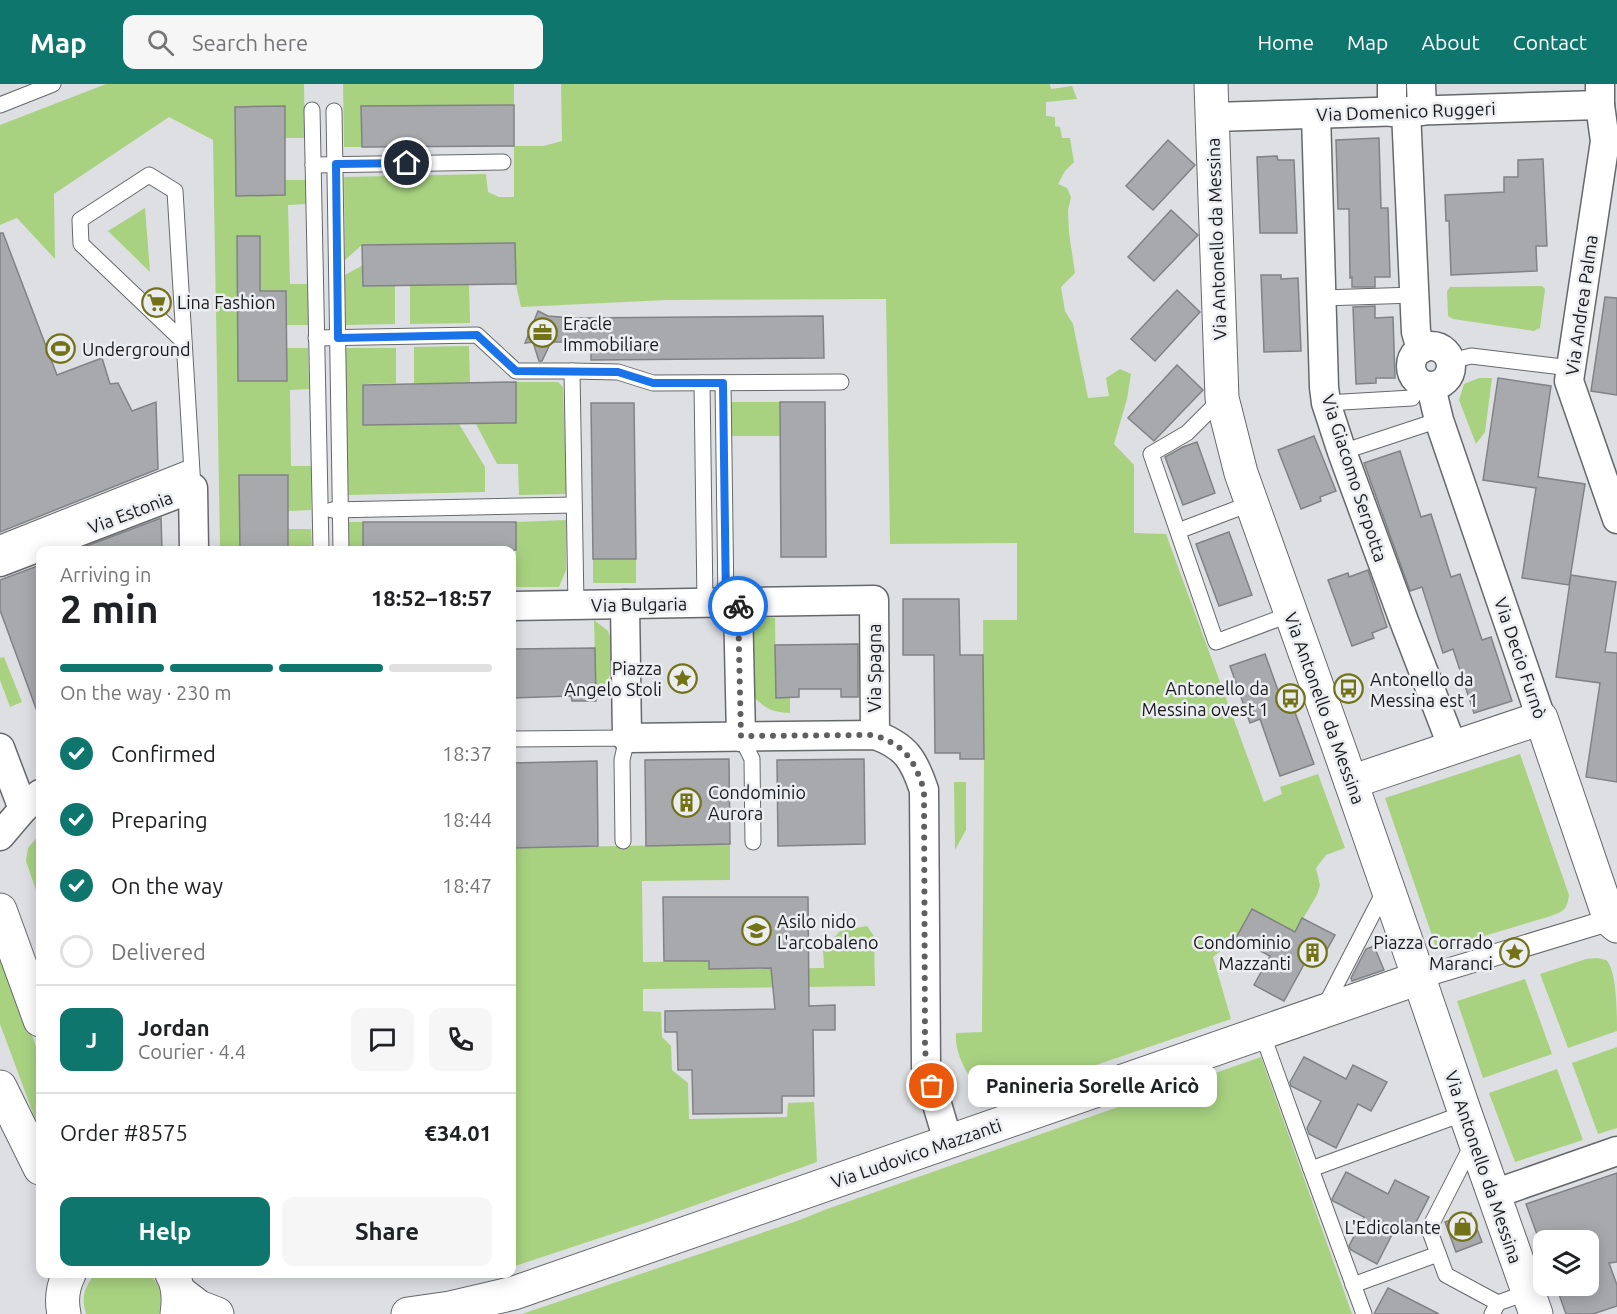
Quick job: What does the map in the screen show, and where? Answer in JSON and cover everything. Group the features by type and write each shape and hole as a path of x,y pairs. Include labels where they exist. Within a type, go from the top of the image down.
{"street":[{"name":"Via Antonello da Messina","path":"1211,84 1222,398 1241,473 1494,1194 1513,1306"},
{"name":"Via Domenico Ruggeri","path":"1212,117 1316,114 1407,100 1600,95"},
{"name":"Via Andrea Palma","path":"1600,95 1611,150 1569,381 1617,519"},
{"path":"1407,100 1416,332 1421,348"},
{"name":"Via Giacomo Serpotta","path":"1316,114 1326,403 1404,621 1449,735"},
{"path":"1431,346 1442,349 1451,361 1449,377 1441,384 1426,386 1413,376 1411,366 1414,356 1421,348 1431,346"},
{"name":"Via Decio Furnò","path":"1426,386 1615,922"},
{"path":"192,477 194,546"},
{"name":"Via Estonia","path":"36,546 192,477"},
{"name":"Via Estonia","path":"0,562 36,546"},
{"name":"Via Bulgaria","path":"516,606 873,600"},
{"name":"Via Spagna","path":"873,600 874,735 889,740 905,753 916,768 924,790 926,1067 948,1141"},
{"path":"723,603 741,736"},
{"path":"625,604 627,738 874,735"},
{"path":"1351,782 1449,735 1542,718"},
{"path":"0,748 32,802 0,836"},
{"path":"0,910 36,1009"},
{"path":"1419,978 1615,922"},
{"name":"Via Ludovico Mazzanti","path":"408,1314 450,1308 514,1293 1419,978"},
{"path":"0,1087 36,1160"},
{"path":"1494,1194 1617,1151"},
{"path":"175,1293 199,1307 218,1314"}],"lane":[{"path":"0,105 53,84"},
{"path":"312,110 321,546"},
{"path":"334,111 341,546"},
{"path":"313,165 503,162"},
{"path":"0,543 192,477 184,342 175,191 149,175 80,220 81,244 184,342"},
{"path":"1323,298 1415,296"},
{"path":"316,338 477,335 516,371 618,372 653,383 841,382"},
{"path":"1451,361 1471,356 1571,368"},
{"path":"572,371 576,605"},
{"path":"702,383 723,603"},
{"path":"723,383 723,603"},
{"path":"1326,403 1412,398 1426,386"},
{"path":"1222,398 1187,433 1151,454 1216,642 1291,614"},
{"path":"1342,453 1439,420"},
{"path":"1178,531 1252,503"},
{"path":"320,510 574,505"},
{"path":"741,736 752,759 753,842"},
{"path":"516,740 627,738 622,760 623,841"},
{"path":"1322,1012 1387,885"},
{"path":"1262,1033 1364,1314"},
{"path":"1311,1169 1470,1126"},
{"path":"1470,1126 1429,1229 1446,1275 1513,1306"},
{"path":"1353,1285 1438,1254"}],"green space":[{"path":"106,84 304,84 305,138 285,138 284,106 235,107 236,196 285,195 285,180 308,180 308,204 288,205 290,284 308,284 308,325 286,325 286,291 237,292 238,381 286,381 286,348 308,348 309,389 290,390 291,466 311,466 311,510 288,511 288,475 239,475 240,546 220,546 213,140 169,117 54,194 55,259 17,218 0,225 0,125","holes":["260,236 260,254 237,255 237,237"]},
{"path":"343,84 514,84 514,105 361,107 362,147 344,147"},
{"path":"561,84 1050,84 1051,89 1072,86 1077,99 1046,102 1046,116 1055,117 1055,126 1060,127 1062,138 1070,138 1074,162 1065,171 1058,184 1067,188 1071,197 1068,210 1069,233 1075,273 1061,287 1065,311 1073,324 1088,398 1109,396 1106,378 1120,369 1131,374 1127,399 1114,444 1134,465 1134,533 1166,534 1264,802 1282,794 1280,787 1318,774 1345,848 1326,855 1316,868 1320,885 1317,895 1295,932 1252,909 1236,938 1213,957 1231,1019 987,1102 961,1061 956,1033 982,1032 983,620 1017,620 1017,543 890,544 886,299 666,300 521,307 516,284 515,243 362,245 345,260 344,177 486,174 488,192 499,197 514,197 514,146 543,146 562,141"},
{"path":"145,208 150,272 108,231"},
{"path":"363,265 363,286 395,286 395,324 345,325 345,275"},
{"path":"469,285 470,323 410,324 410,286"},
{"path":"1542,286 1545,289 1540,328 1534,331 1453,319 1448,316 1447,291 1450,287"},
{"path":"469,346 470,383 414,383 414,347"},
{"path":"345,348 396,348 396,383 363,384 363,425 459,424 485,467 485,492 347,495"},
{"path":"1479,378 1492,378 1485,432 1476,444 1459,400 1464,384"},
{"path":"516,382 558,382 563,387 567,494 519,495 518,464 497,464 476,424 516,423"},
{"path":"731,402 780,402 781,436 732,436"},
{"path":"566,520 566,570 559,587 516,587 516,522"},
{"path":"348,522 363,522 363,546 348,546"},
{"path":"288,529 311,529 312,546 288,546"},
{"path":"593,559 636,559 636,583 593,583"},
{"path":"750,617 775,618 776,698 790,698 790,713 769,709 752,695"},
{"path":"594,620 608,631 613,644 614,668 596,701"},
{"path":"4,657 22,702 10,707 0,680 0,658"},
{"path":"1520,754 1569,895 1566,907 1551,916 1437,950 1385,798"},
{"path":"954,782 966,782 966,830 955,850"},
{"path":"545,838 568,847 730,844 730,880 642,881 643,962 709,961 710,969 824,968 823,950 840,931 867,926 874,936 875,986 643,989 643,1011 661,1012 662,1037 671,1046 672,1070 688,1083 689,1119 787,1117 788,1103 814,1102 817,1162 516,1266 516,848 544,847"},
{"path":"36,839 36,890 26,861 28,848"},
{"path":"0,951 36,1046 36,1121 0,1024"},
{"path":"1586,959 1606,960 1610,965 1616,993 1617,1031 1568,1048 1540,974"},
{"path":"1525,979 1552,1054 1483,1078 1457,1001"},
{"path":"1617,1047 1617,1128 1598,1134 1572,1063"},
{"path":"1261,1057 1352,1314 522,1314 797,1221"},
{"path":"1557,1069 1583,1140 1515,1162 1489,1093"},
{"path":"92,1278 152,1278 160,1292 159,1314 86,1314 84,1293"}],"building":[{"path":"514,105 514,146 362,147 361,106"},
{"path":"285,106 285,195 236,196 235,107"},
{"path":"1379,138 1381,208 1388,208 1390,277 1375,277 1375,287 1352,287 1349,209 1338,209 1336,140"},
{"path":"1168,140 1195,165 1153,210 1126,186"},
{"path":"1277,156 1278,160 1294,160 1297,233 1260,233 1257,157"},
{"path":"1543,159 1547,246 1536,246 1537,271 1451,275 1449,221 1446,221 1445,195 1504,192 1504,177 1518,177 1518,160"},
{"path":"1171,210 1198,235 1154,281 1128,257"},
{"path":"0,233 3,233 57,375 102,358 110,384 118,383 132,411 156,402 158,469 0,532"},
{"path":"237,236 260,236 260,291 286,291 287,381 238,381"},
{"path":"515,243 516,284 363,286 362,245"},
{"path":"1261,275 1281,275 1281,279 1298,278 1301,351 1264,352"},
{"path":"1177,290 1200,312 1155,361 1131,339"},
{"path":"1605,297 1617,298 1617,395 1591,391"},
{"path":"1375,306 1375,318 1393,317 1395,378 1376,378 1376,383 1356,384 1353,307"},
{"path":"538,311 548,316 573,318 823,316 824,358 591,360 591,342 551,342 542,361 539,361 533,342 525,343"},
{"path":"1177,365 1203,390 1154,441 1128,418"},
{"path":"1498,378 1551,386 1538,477 1585,484 1569,585 1522,578 1536,488 1483,480"},
{"path":"516,382 516,423 363,425 363,385"},
{"path":"780,402 825,402 826,557 781,557"},
{"path":"591,403 634,403 636,559 593,559"},
{"path":"1314,436 1336,491 1320,497 1321,501 1301,509 1278,450"},
{"path":"1197,442 1215,493 1183,505 1165,457"},
{"path":"1400,451 1421,517 1431,514 1451,577 1460,574 1482,640 1491,637 1512,701 1474,713 1453,649 1443,653 1422,587 1410,591 1364,463"},
{"path":"239,475 288,475 288,546 240,546"},
{"path":"161,518 162,546 87,546"},
{"path":"363,522 516,522 516,546 363,546"},
{"path":"1229,532 1252,595 1219,606 1196,544"},
{"path":"36,566 36,709 0,610 0,580"},
{"path":"1368,570 1387,627 1372,633 1374,638 1352,646 1328,580 1348,573 1349,577"},
{"path":"1571,575 1616,582 1605,652 1617,653 1617,782 1586,777 1600,683 1556,677"},
{"path":"903,599 959,599 960,655 983,655 984,759 960,759 960,753 935,753 934,655 903,655"},
{"path":"858,644 858,697 841,697 841,689 799,689 799,697 776,698 775,645"},
{"path":"595,648 596,701 572,701 571,696 516,698 516,649"},
{"path":"1265,654 1285,710 1293,707 1314,764 1280,776 1260,719 1250,723 1230,666"},
{"name":"Condominio Aurora","path":"729,759 730,844 646,846 645,760"},
{"path":"864,759 865,844 778,846 777,760"},
{"path":"597,761 598,846 516,848 516,763"},
{"path":"663,897 808,897 809,1006 835,1005 835,1030 813,1030 814,1096 782,1096 782,1113 693,1114 692,1070 678,1070 677,1032 665,1032 665,1011 775,1009 771,968 709,969 709,961 664,961"},
{"name":"Condominio Mazzanti","path":"1252,909 1295,932 1302,918 1335,935 1319,964 1308,957 1284,1001 1254,985 1270,956 1236,938"},
{"path":"1374,946 1384,970 1352,981 1351,978 1366,949"},
{"path":"1304,1057 1346,1079 1353,1065 1387,1082 1371,1111 1358,1104 1336,1148 1309,1134 1307,1128 1321,1101 1291,1086 1290,1082"},
{"path":"1346,1172 1388,1194 1395,1180 1429,1197 1414,1226 1400,1219 1377,1264 1351,1250 1349,1246 1364,1217 1332,1199"},
{"path":"1617,1173 1617,1262 1609,1263 1617,1285 1617,1306 1593,1314 1566,1314 1560,1296 1599,1296 1599,1230 1535,1230 1526,1204"},
{"name":"L'Edicolante","path":"1471,1213 1482,1242 1456,1252 1445,1222"},
{"path":"1388,1288 1439,1314 1374,1314"}],"way so far":[{"path":"738,606 741,736 874,735 889,740 905,753 916,768 924,790 925,1044 926,1067 932,1086"}],"place":[{"name":"Lina Fashion","path":"156,302"},
{"name":"Eracle Immobiliare","path":"542,333"},
{"name":"Underground","path":"61,349"},
{"name":"Piazza Angelo Stoli","path":"683,678"},
{"name":"Antonello da Messina est 1","path":"1349,689"},
{"name":"Antonello da Messina ovest 1","path":"1290,698"},
{"name":"Condominio Aurora","path":"687,802"},
{"name":"Asilo nido L'arcobaleno","path":"756,931"},
{"name":"Condominio Mazzanti","path":"1312,952"},
{"name":"Piazza Corrado Maranci","path":"1514,952"},
{"name":"Panineria Sorelle Aricò","path":"932,1086"},
{"name":"L'Edicolante","path":"1462,1227"}],"route":[{"path":"407,163 336,164 338,338 477,335 516,371 618,372 653,383 723,383 726,603 738,603 738,606"}]}
